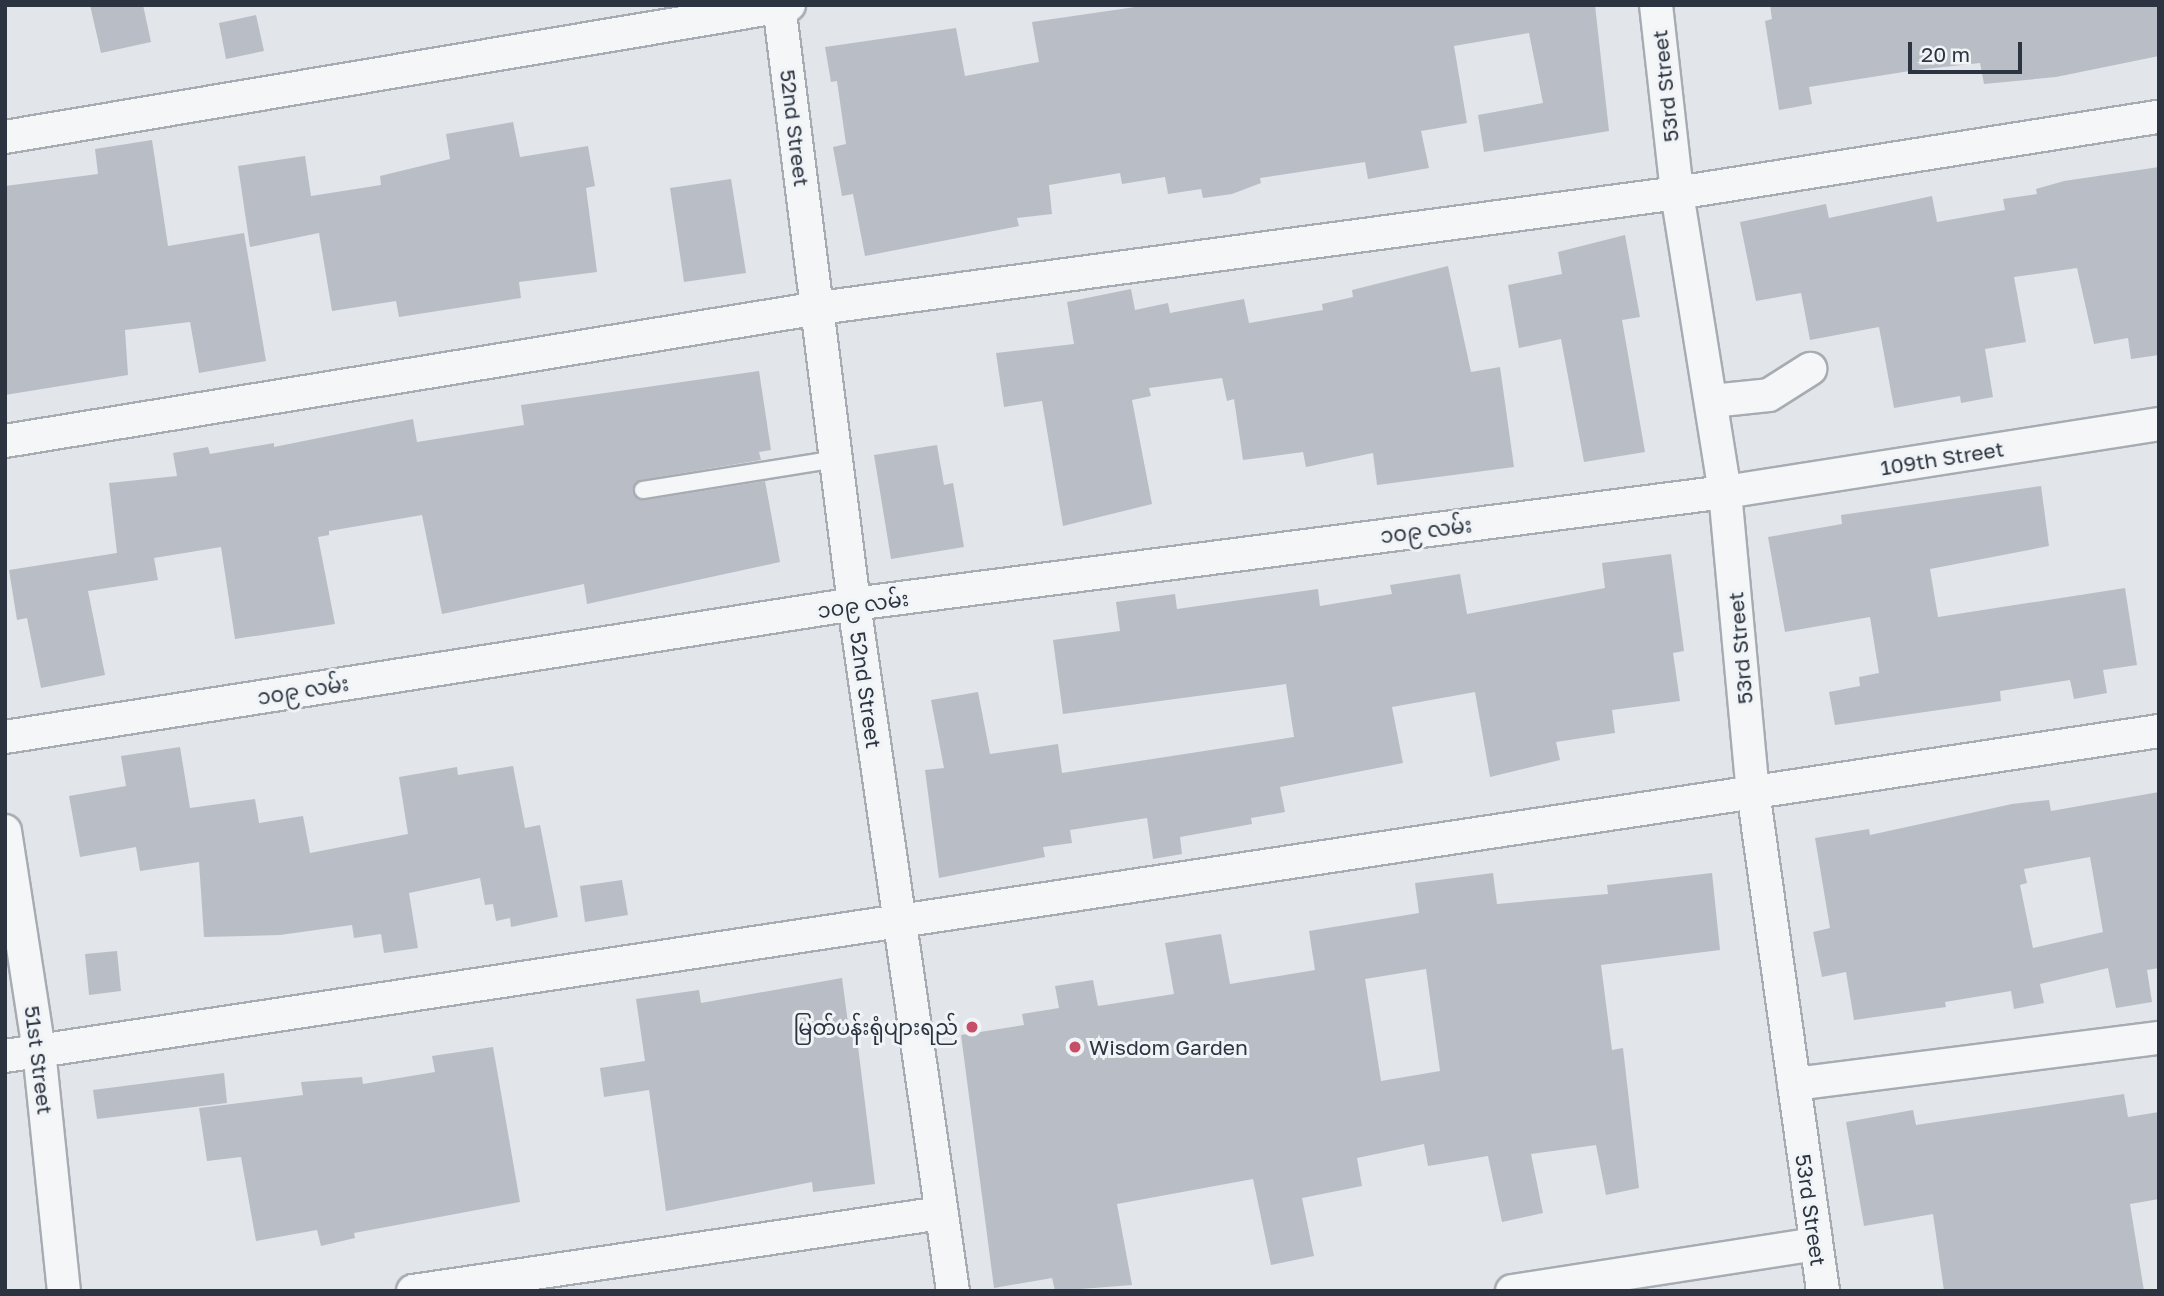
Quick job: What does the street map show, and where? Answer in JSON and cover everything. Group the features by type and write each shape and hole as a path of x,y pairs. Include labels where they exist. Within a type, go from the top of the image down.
{"street":[{"name":"53rd Street","path":"1656,5 1677,193 1725,492 1754,791 1823,1291"},
{"path":"5,137 783,6"},
{"name":"52nd Street","path":"783,6 854,604 953,1291"},
{"path":"5,441 819,308 1677,193 2159,117"},
{"path":"1712,401 1769,394 1810,369"},
{"name":"109th Street","path":"1725,492 2159,424"},
{"name":"၁၀၉ လမ်း","path":"5,737 854,604 1725,492"},
{"path":"5,1056 899,924 2159,731"},
{"name":"51st Street","path":"5,831 39,1050 64,1291"},
{"path":"1794,1084 2159,1038"},
{"path":"413,1291 942,1213"},
{"path":"1512,1291 1815,1244"}],"lane":[{"path":"643,490 836,459"}],"building":[{"path":"90,5 143,5 151,42 101,53"},
{"path":"1149,5 1595,5 1609,131 1484,152 1478,115 1543,103 1529,33 1454,46 1467,123 1421,131 1429,168 1368,179 1365,162 1260,178 1261,183 1232,194 1203,198 1201,189 1168,194 1165,177 1122,184 1120,173 1049,185 1052,214 1017,218 1019,226 865,256 853,194 842,196 833,147 846,144 837,81 831,82 825,47 956,28 965,76 1039,62 1032,22"},
{"path":"1770,5 2159,5 2159,56 2056,77 1984,84 1980,63 1916,70 1809,87 1812,104 1779,110 1765,21 1772,19"},
{"path":"256,15 264,51 226,59 219,23"},
{"path":"513,122 520,157 588,146 595,186 586,188 597,272 519,282 521,298 399,317 396,301 332,311 319,233 250,247 238,166 305,156 311,196 381,185 380,176 450,159 446,134"},
{"path":"152,140 168,246 244,233 266,361 199,373 190,322 125,330 128,375 5,395 5,186 98,174 95,149"},
{"path":"2159,167 2159,355 2131,359 2128,338 2094,344 2077,268 2014,277 2026,342 1985,349 1993,397 1961,403 1960,396 1894,408 1879,327 1810,340 1801,293 1756,301 1740,222 1826,204 1829,218 1932,196 1937,222 2005,210 2003,199 2037,194 2036,189 2064,181"},
{"path":"731,179 746,273 684,282 670,188"},
{"path":"1625,235 1640,317 1622,320 1645,452 1584,462 1561,339 1519,348 1508,285 1562,274 1558,252"},
{"path":"1448,266 1471,372 1500,367 1514,467 1377,485 1373,453 1306,467 1303,452 1243,460 1234,399 1227,401 1222,378 1149,388 1151,396 1132,400 1152,504 1063,526 1042,401 1004,407 996,353 1074,344 1067,302 1131,289 1135,310 1168,303 1170,313 1244,299 1249,323 1323,310 1322,304 1353,297 1352,290"},
{"path":"759,371 771,450 759,452 761,460 641,480 633,491 645,500 765,481 780,562 587,604 584,584 442,614 422,515 329,531 329,535 318,537 335,624 235,639 221,547 154,558 158,580 88,591 105,675 41,688 27,618 17,620 9,570 117,553 109,483 177,476 173,453 208,447 210,454 274,443 274,447 413,419 417,442 524,425 521,405"},
{"path":"937,445 944,485 953,483 964,547 891,559 874,455"},
{"path":"2041,486 2049,546 1930,569 1938,617 2125,588 2137,665 2103,670 2107,693 2074,699 2070,680 2000,691 2001,701 1835,725 1829,692 1860,686 1859,677 1879,673 1870,617 1785,632 1768,537 1842,524 1841,515"},
{"path":"1671,554 1684,651 1673,653 1680,701 1612,710 1615,733 1556,742 1560,760 1490,777 1475,692 1392,707 1403,763 1280,787 1285,812 1251,818 1252,824 1180,837 1182,854 1153,859 1147,818 1070,830 1072,843 1043,847 1045,857 939,878 925,770 944,768 931,700 978,692 990,754 1058,744 1062,773 1294,737 1286,684 1063,714 1053,640 1120,631 1116,602 1175,594 1177,609 1318,589 1320,606 1392,594 1390,585 1460,574 1467,614 1605,588 1602,563"},
{"path":"180,747 190,808 255,799 259,823 303,816 310,853 408,834 399,777 457,767 458,775 513,766 525,828 540,825 558,917 511,927 510,918 496,921 493,904 485,905 480,878 409,893 418,948 384,953 381,934 354,938 352,925 280,935 204,937 199,862 140,871 136,847 80,857 69,796 126,786 121,756"},
{"path":"2159,792 2159,968 2147,970 2152,1002 2116,1008 2108,968 2040,984 2044,1003 2014,1009 2011,991 1945,1002 1946,1007 1854,1020 1846,972 1822,977 1813,932 1830,928 1815,838 1869,829 1870,835 2012,804 2049,800 2051,811","holes":["2090,857 2103,932 2033,948 2020,885 2027,883 2024,869"]},
{"path":"1493,873 1497,904 1608,894 1607,885 1712,873 1720,950 1601,965 1612,1050 1623,1048 1639,1188 1606,1195 1596,1145 1531,1154 1543,1213 1502,1222 1488,1156 1428,1166 1424,1144 1357,1158 1362,1186 1302,1198 1314,1256 1271,1265 1253,1179 1117,1204 1132,1285 1055,1291 1052,1278 994,1288 961,1035 1024,1025 1022,1014 1059,1008 1055,986 1093,980 1098,1006 1174,994 1165,943 1221,934 1230,984 1315,970 1309,931 1419,913 1415,883","holes":["1426,969 1440,1071 1381,1081 1365,979"]},
{"path":"622,880 628,915 585,922 580,886"},
{"path":"117,951 121,991 89,995 85,954"},
{"path":"842,978 848,1023 855,1022 875,1184 813,1192 812,1182 666,1211 649,1090 604,1097 600,1068 645,1061 636,999 699,990 701,1003"},
{"path":"493,1047 520,1202 354,1233 355,1238 321,1246 317,1230 256,1241 241,1157 207,1161 199,1108 303,1095 301,1082 362,1077 363,1084 435,1072 432,1056"},
{"path":"224,1073 227,1103 97,1119 93,1090"},
{"path":"2124,1094 2128,1117 2159,1112 2159,1199 2130,1204 2144,1291 1944,1291 1933,1214 1864,1226 1846,1122 1913,1110 1916,1125"}],"place":[{"name":"မြတ်ပန်းရုံပျားရည်","path":"972,1027"},
{"name":"Wisdom Garden","path":"1075,1047"}]}
